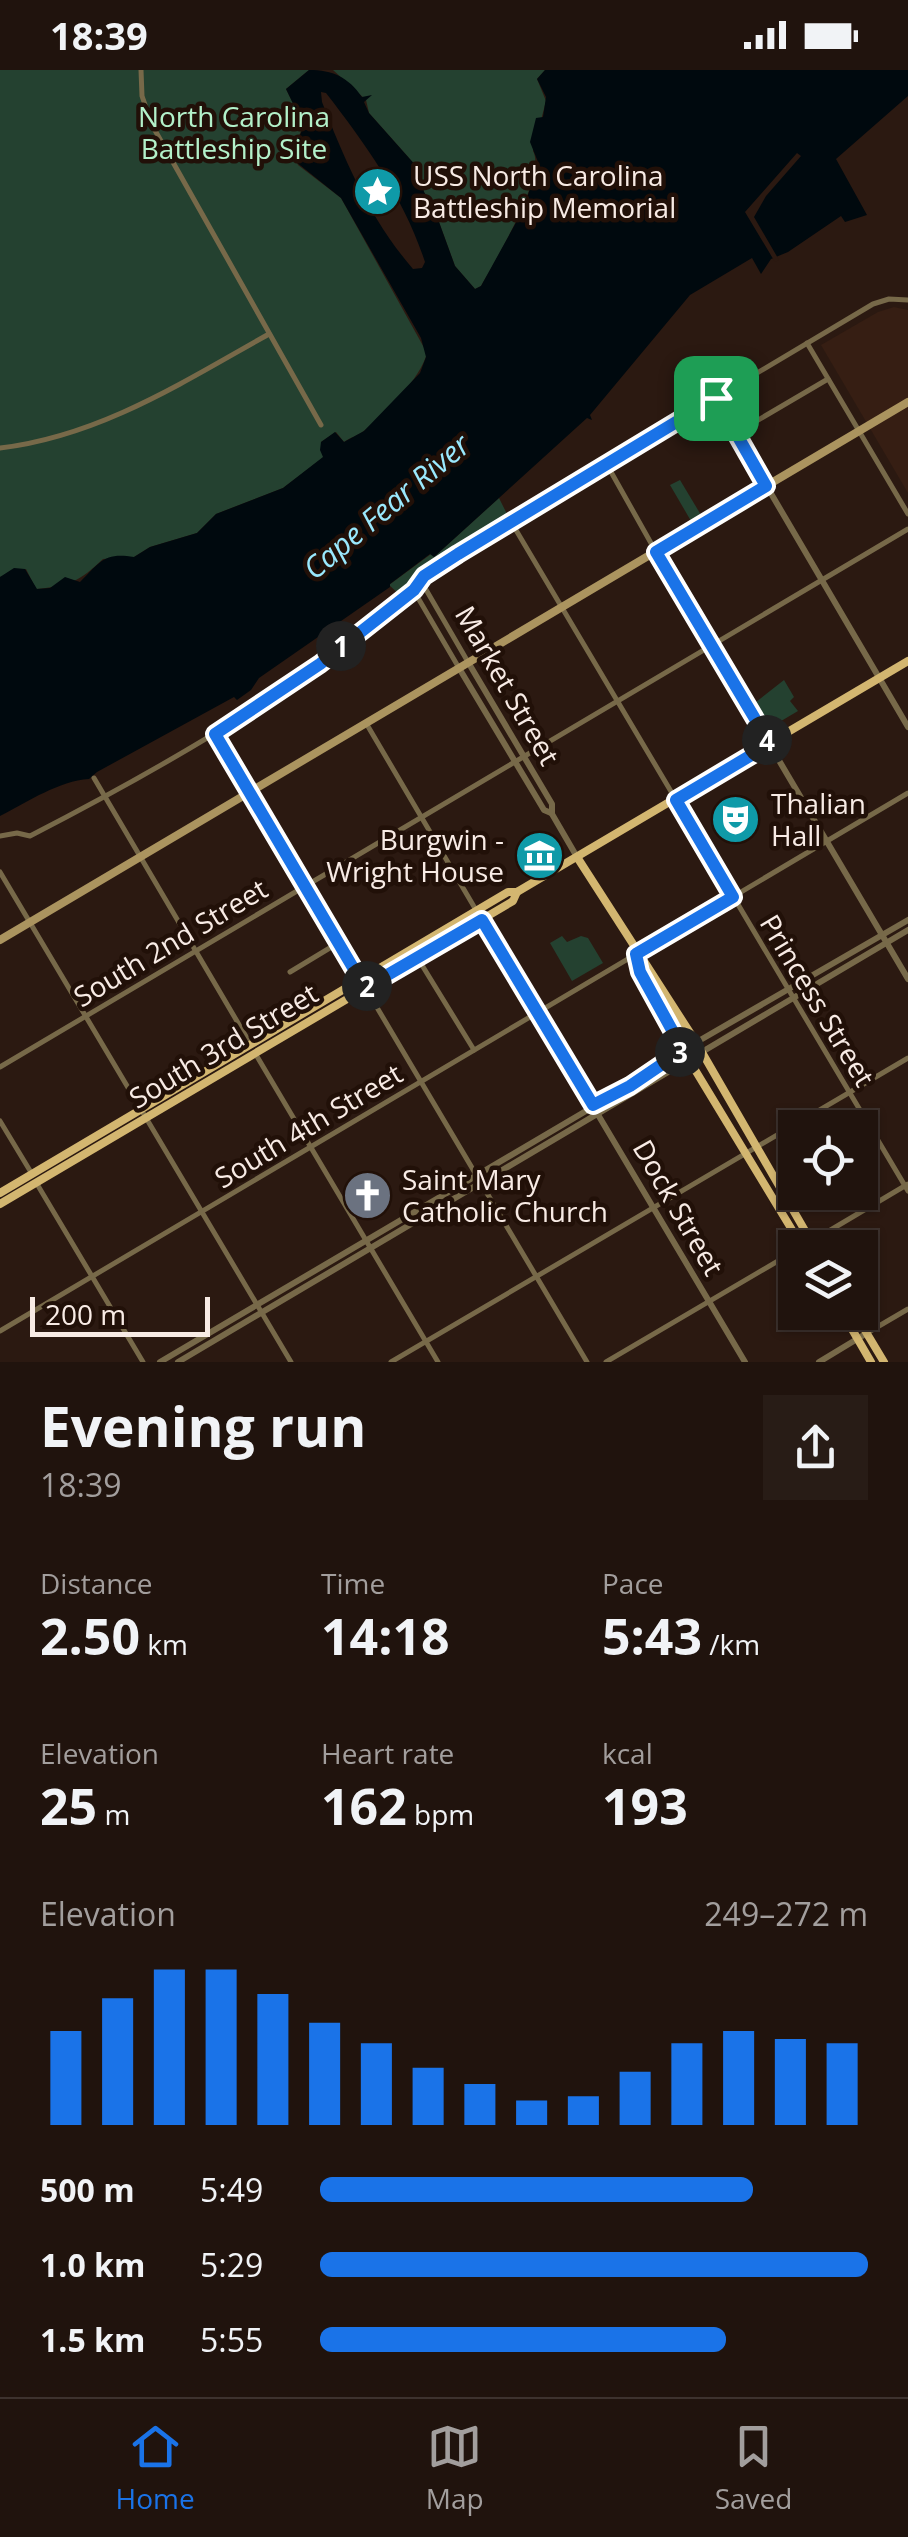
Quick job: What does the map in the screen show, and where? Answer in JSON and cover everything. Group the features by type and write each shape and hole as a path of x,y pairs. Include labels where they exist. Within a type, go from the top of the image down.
{"main road":[{"path":"0,940 908,402"},
{"name":"South 3rd Street","path":"363,984 418,957 508,892 517,892 908,661"},
{"name":"Market Street","path":"577,857 696,1042 795,1230"},
{"name":"South 3rd Street","path":"0,1193 34,1178 479,915"},
{"name":"Market Street","path":"636,954 640,972 683,1050 750,1149"},
{"name":"South 3rd Street","path":"0,1204 34,1178"},
{"path":"857,1330 884,1362"},
{"path":"860,1330 872,1362"}],"street":[{"path":"141,70 148,118 321,425"},
{"path":"0,836 30,836 215,734 320,664 414,590 421,580 510,520 873,304 888,299 908,300"},
{"path":"0,448 53,440 107,420 269,334"},
{"path":"808,343 908,514"},
{"path":"736,433 828,378"},
{"path":"716,398 908,728"},
{"path":"606,463 908,979"},
{"name":"Princess Street","path":"510,520 907,1187"},
{"name":"South 2nd Street","path":"0,1067 908,529"},
{"name":"Market Street","path":"421,580 552,804 552,814 577,857"},
{"name":"Market Street","path":"414,590 544,810 552,814"},
{"name":"Dock Street","path":"366,722 745,1362"},
{"path":"215,734 587,1362"},
{"path":"94,778 438,1362"},
{"name":"South 4th Street","path":"0,1331 908,793"},
{"path":"0,872 290,1362"},
{"path":"595,1109 703,1054 908,920"},
{"path":"884,939 908,930"},
{"path":"290,972 338,943"},
{"path":"418,957 474,1050"},
{"path":"178,1362 259,1309 595,1109 696,1042 791,994"},
{"path":"391,1362 908,1058"},
{"path":"0,1121 143,1362"},
{"path":"833,1230 907,1187"},
{"path":"606,1362 778,1262"},
{"path":"160,1362 259,1309"},
{"path":"818,1362 908,1310"}],"shaded area":[{"path":"894,307 908,310 908,493 821,345"}],"green space":[{"path":"0,70 309,70 286,89 304,126 296,145 298,165 341,198 427,353 410,384 382,415 344,442 336,432 321,442 324,457 283,488 216,514 197,533 150,547 134,557 103,559 73,582 36,589 26,569 0,577"},
{"name":"North Carolina Battleship Site","path":"333,70 545,70 537,79 546,101 533,151 533,178 518,218 481,286 475,289 455,266 417,167 369,113 366,100"},
{"path":"680,480 701,515 691,521 670,485"},
{"path":"499,498 508,516 422,575 412,589 400,595 389,585 431,554 435,556"},
{"path":"784,680 794,697 790,701 798,711 771,727 756,702"},
{"path":"562,936 567,942 581,936 588,938 603,963 572,981 550,943"}],"water":[{"name":"Cape Fear River","path":"309,70 318,70 345,80 362,97 372,95 364,102 369,113 417,167 455,266 475,289 481,286 524,208 538,162 530,142 536,118 543,117 546,97 537,79 545,70 908,70 908,96 836,159 867,215 845,222 841,216 771,259 761,274 752,258 690,295 590,415 592,420 587,418 434,557 430,554 390,587 259,678 237,700 234,697 89,779 55,788 0,816 0,577 14,568 25,569 37,589 50,588 65,577 80,582 109,557 134,557 150,547 197,533 216,514 283,488 323,457 321,442 335,432 344,442 364,431 420,373 426,357 421,338 341,198 296,162 296,144 304,126 286,89","holes":["321,92 326,93 395,194 425,262 422,268 413,269 372,210 322,102"]}],"pier":[{"path":"797,153 801,156 766,196 754,217 779,260 775,262 745,212"}],"place":[{"name":"USS North Carolina Battleship Memorial","path":"378,191"},
{"name":"Thalian Hall","path":"736,819"},
{"name":"Burgwin - Wright House","path":"539,855"},
{"name":"Saint Mary Catholic Church","path":"367,1195"}],"route":[{"path":"716,398 766,486 656,552 770,744 676,800 733,897 636,954 640,972 683,1050 630,1086 593,1105 482,920 365,988 215,734 320,664 414,590 424,576 555,492 716,398"}]}
